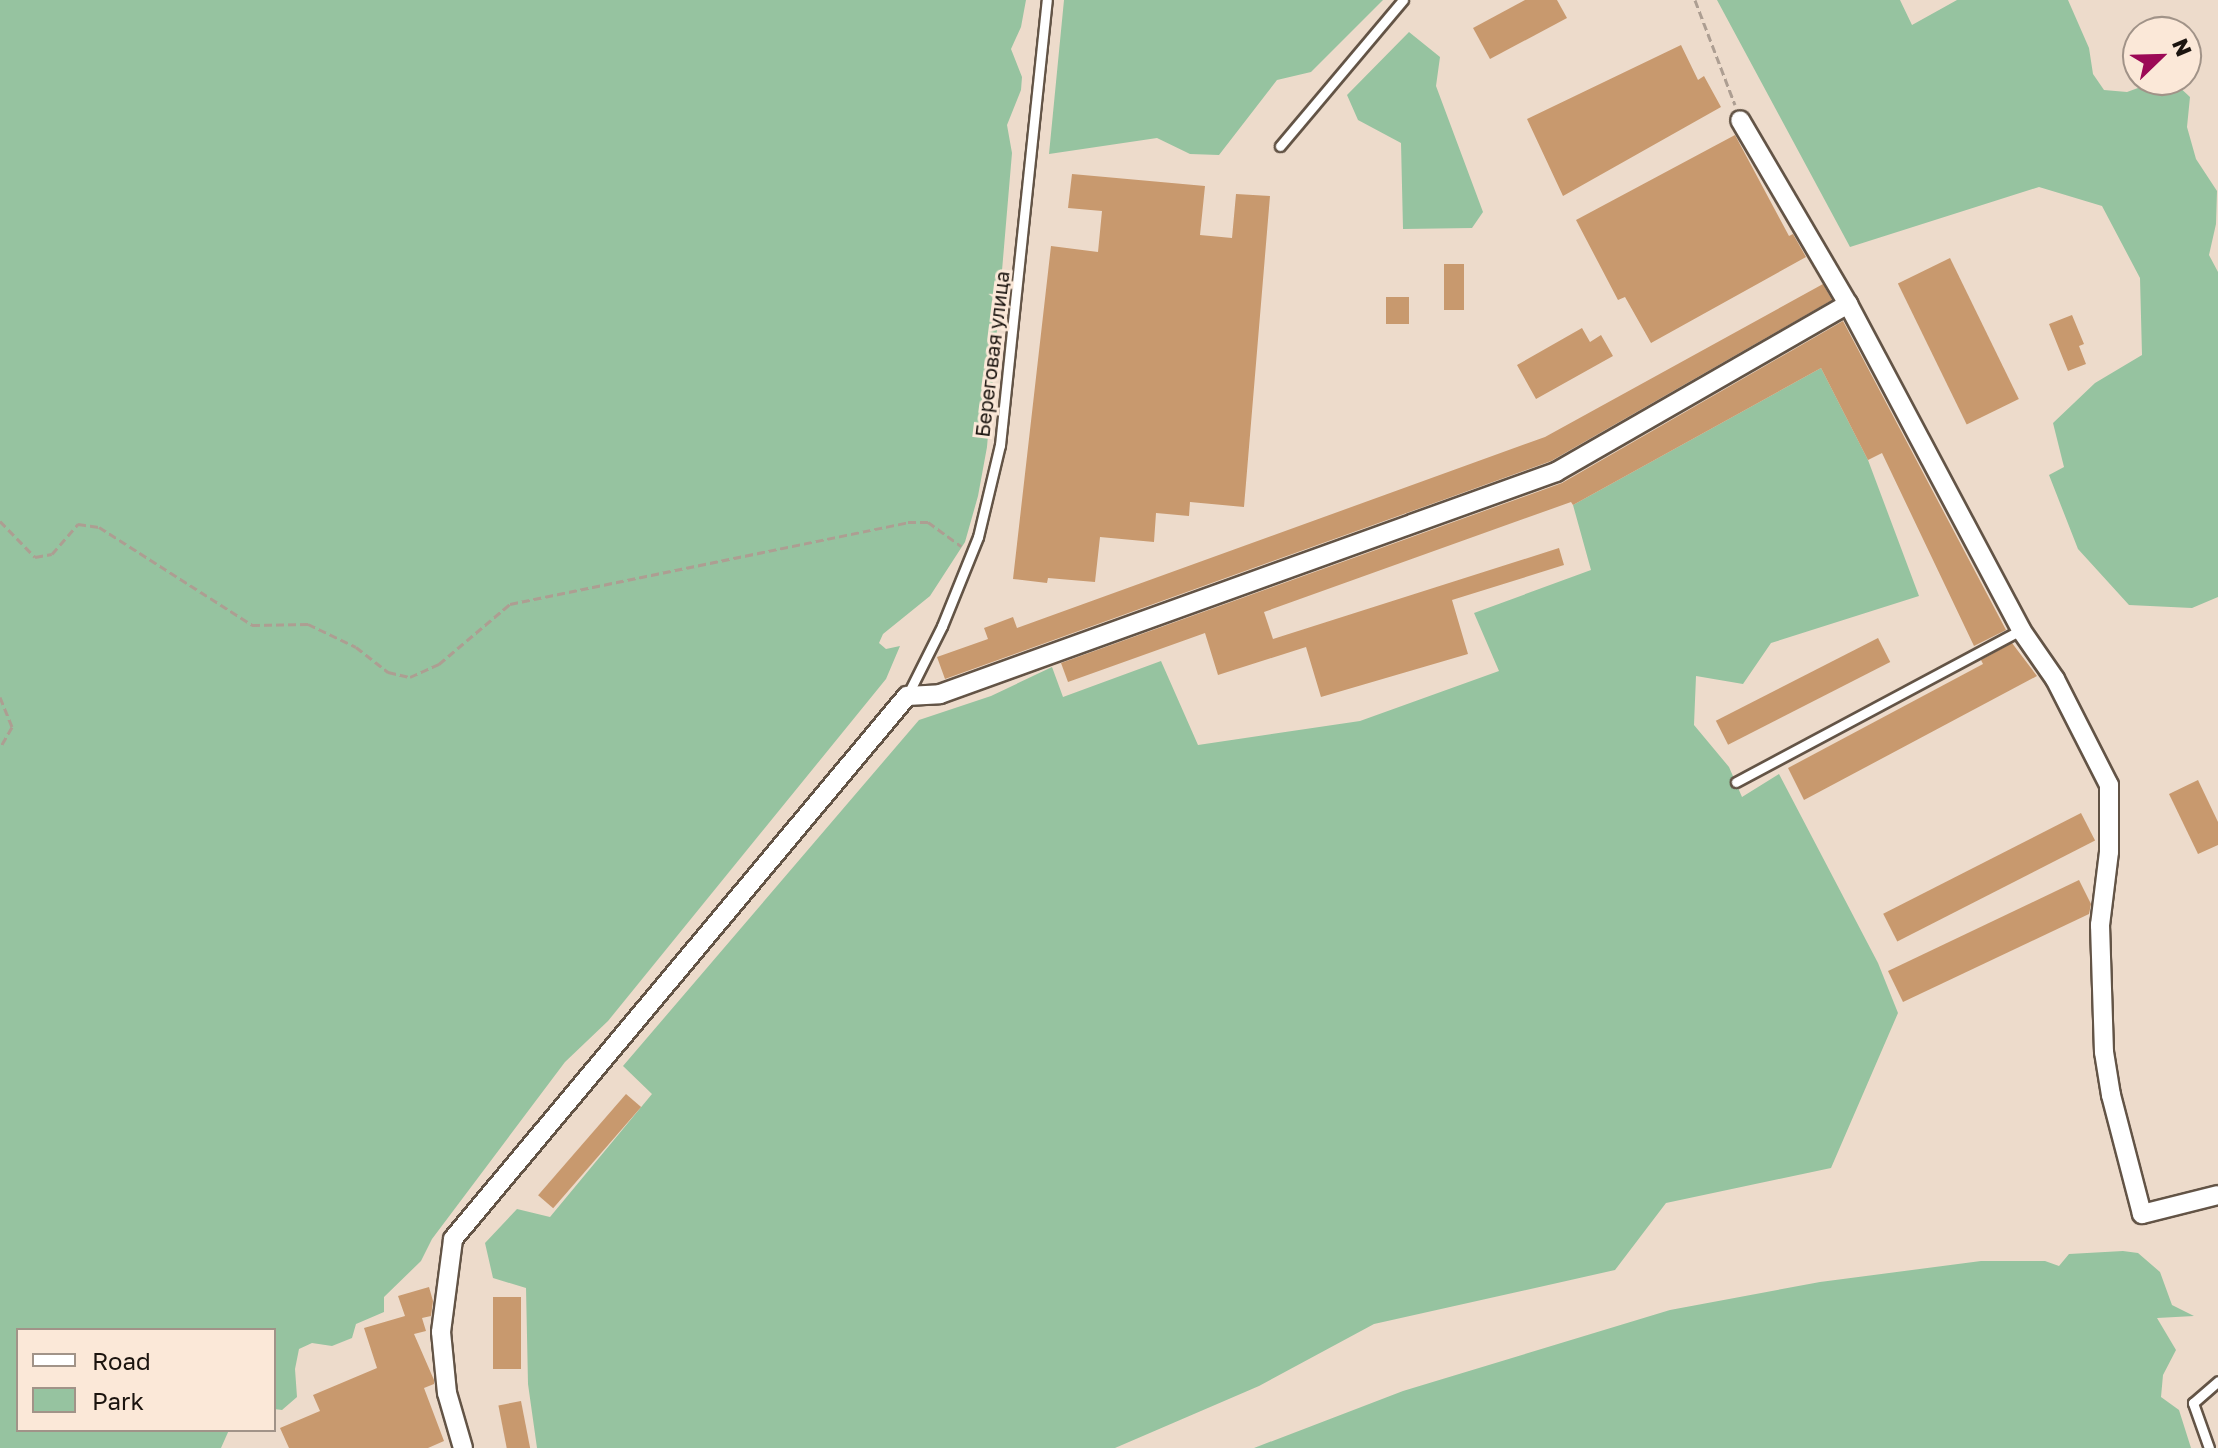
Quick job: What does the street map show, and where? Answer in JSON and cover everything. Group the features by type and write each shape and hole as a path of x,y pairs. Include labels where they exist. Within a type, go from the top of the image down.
{"street":[{"path":"1740,120 1848,304 2021,630 2055,679 2109,785 2109,852 2100,925 2104,1052 2111,1095 2142,1214 2218,1195"},
{"path":"463,1448 447,1393 441,1332 453,1239 907,696 940,694 1556,472 1848,304"}],"lane":[{"name":"Береговая улица","path":"907,696 978,537 1000,445 1047,0"},
{"path":"1280,146 1403,0"},
{"path":"1736,782 2021,630"},
{"path":"2209,1448 2193,1403 2218,1381"}],"path":[{"path":"1695,0 1740,120"},
{"path":"0,521 35,557 52,554 78,524 99,527 252,625 308,624 356,647 388,672 410,677 439,664 510,604 908,522 928,522 960,545 969,560"},
{"path":"0,697 12,727 0,748"}],"green space":[{"path":"0,0 1026,0 1021,27 1011,49 1022,77 1021,90 1007,125 1012,153 987,447 978,496 965,542 930,596 883,634 879,643 886,649 900,646 886,679 608,1021 565,1062 432,1239 421,1261 384,1297 384,1312 356,1324 352,1338 332,1346 312,1343 299,1349 295,1369 297,1397 282,1410 276,1409 276,1328 16,1328 16,1432 228,1432 221,1448 0,1448"},
{"path":"1064,0 1383,0 1311,72 1277,80 1219,155 1190,154 1157,138 1049,154"},
{"path":"1717,0 1900,0 1912,25 1957,0 2068,0 2089,48 2093,74 2104,90 2122,92 2122,96 2190,97 2187,127 2196,159 2217,191 2216,224 2209,255 2218,272 2218,597 2192,608 2129,605 2078,549 2049,475 2064,467 2053,423 2095,383 2142,355 2140,278 2102,206 2039,187 1850,247"},
{"path":"1409,32 1440,57 1436,86 1483,212 1472,228 1403,229 1401,143 1358,120 1347,95"},
{"path":"1821,368 1868,460 1919,596 1771,643 1743,684 1696,676 1694,725 1729,767 1742,797 1779,774 1878,963 1898,1013 1831,1168 1666,1203 1615,1270 1374,1324 1259,1386 1115,1448 537,1448 528,1384 526,1288 493,1278 485,1243 517,1209 550,1217 652,1094 623,1066 919,720 991,696 1052,667 1063,697 1161,661 1198,745 1360,721 1499,671 1474,613 1591,570 1573,505"},
{"path":"2138,1253 2160,1272 2172,1305 2194,1316 2157,1318 2176,1350 2163,1375 2161,1397 2179,1410 2191,1448 1254,1448 1403,1391 1670,1310 1820,1282 1981,1261 2045,1261 2059,1266 2069,1254"}],"building":[{"path":"1525,0 1557,0 1567,18 1490,59 1473,28"},
{"path":"1681,45 1698,80 1704,76 1721,107 1563,196 1527,119"},
{"path":"1735,135 1789,236 1793,234 1806,257 1651,343 1625,297 1618,300 1576,220"},
{"path":"1072,174 1205,186 1200,235 1232,238 1236,194 1270,196 1244,507 1190,502 1189,516 1156,513 1154,542 1100,537 1095,582 1048,578 1047,583 1013,579 1051,246 1098,252 1102,211 1068,208"},
{"path":"1950,258 2019,399 1967,425 1898,283"},
{"path":"1444,264 1464,264 1464,310 1444,310"},
{"path":"1823,284 1832,300 1551,461 945,679 937,657 988,639 984,628 1013,617 1017,628 1545,437"},
{"path":"1386,297 1409,297 1409,324 1386,324"},
{"path":"2072,315 2084,344 2079,346 2086,364 2068,371 2049,324"},
{"path":"1843,321 2006,630 1974,646 1882,453 1868,460 1821,368 1573,505 1571,502 1264,612 1273,639 1559,548 1564,565 1452,600 1468,654 1321,697 1306,647 1218,675 1205,633 1068,682 1061,663 1562,483"},
{"path":"1582,328 1590,342 1601,335 1613,356 1536,399 1517,365"},
{"path":"1878,638 1890,662 1728,745 1716,721"},
{"path":"2012,643 2037,676 1804,800 1788,768 1983,664 1981,660"},
{"path":"2198,780 2218,822 2218,845 2198,854 2169,794"},
{"path":"2081,813 2095,841 1897,941 1883,914"},
{"path":"2079,880 2091,904 2089,914 1903,1002 1888,971"},
{"path":"626,1094 641,1107 553,1208 538,1195"},
{"path":"429,1287 433,1301 431,1316 422,1318 426,1331 414,1334 434,1380 434,1384 424,1388 444,1441 428,1448 289,1448 280,1428 320,1411 313,1395 377,1368 364,1328 405,1316 398,1296"},
{"path":"493,1297 521,1297 521,1369 493,1369"},
{"path":"521,1401 530,1448 507,1448 498,1405"}]}
